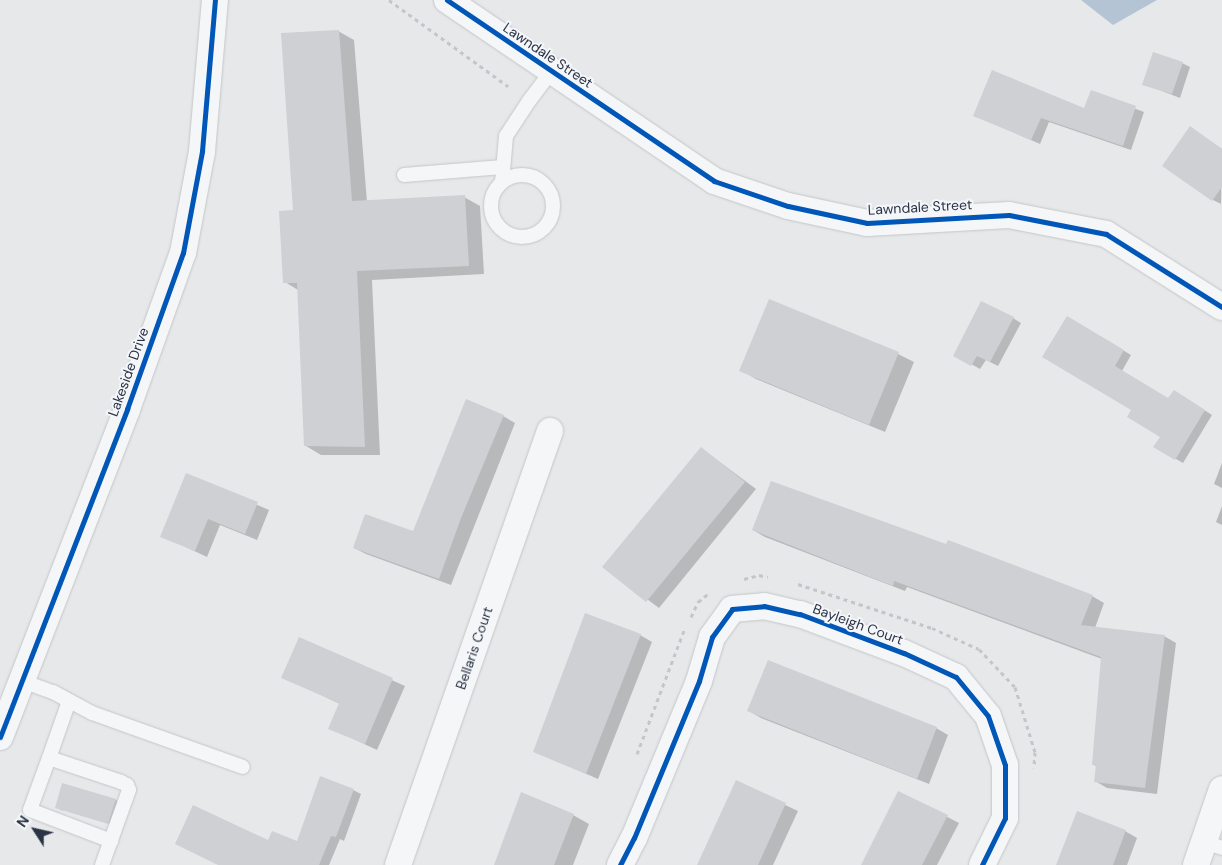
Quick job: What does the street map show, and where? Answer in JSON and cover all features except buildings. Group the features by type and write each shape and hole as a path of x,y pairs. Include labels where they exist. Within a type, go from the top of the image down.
{"street":[{"name":"Lakeside Drive","path":"0,737 127,409 183,253 202,151 215,0"},
{"name":"Lawndale Street","path":"447,0 714,181 788,206 868,223 1009,215 1106,234 1222,307"},
{"name":"Bellaris Court","path":"398,865 550,431"},
{"name":"Bayleigh Court","path":"620,865 634,838 699,680 712,637 732,609 764,606 800,614 904,653 956,677 988,716 1005,765 1005,818 982,865"},
{"path":"1207,852 1222,789"}],"lane":[{"path":"502,182 520,175 539,180 546,187 553,206 552,216 540,231 530,236 510,235 494,221 491,211 495,190 502,182 506,136 552,71"},
{"path":"404,175 504,167"},
{"path":"22,681 53,692 92,713 243,767"},
{"path":"69,701 30,810 111,841"},
{"path":"49,758 127,785 129,790 102,865"}],"path":[{"path":"389,0 508,86"},
{"path":"742,579 758,576 778,579"},
{"path":"797,583 932,628 979,649 1015,687 1035,752 1034,771"},
{"path":"690,618 698,602 713,589"},
{"path":"636,758 678,642 686,626"}],"water":[{"path":"1081,0 1157,0 1113,25"}],"cycle path":[{"path":"0,737 127,409 183,253 202,151 215,0"},
{"path":"447,0 714,181 788,206 867,223 1009,215 1106,234 1222,307"},
{"path":"620,865 634,838 699,681 712,637 732,609 764,606 800,614 904,653 956,677 988,716 1005,765 1005,818 982,865"}]}
